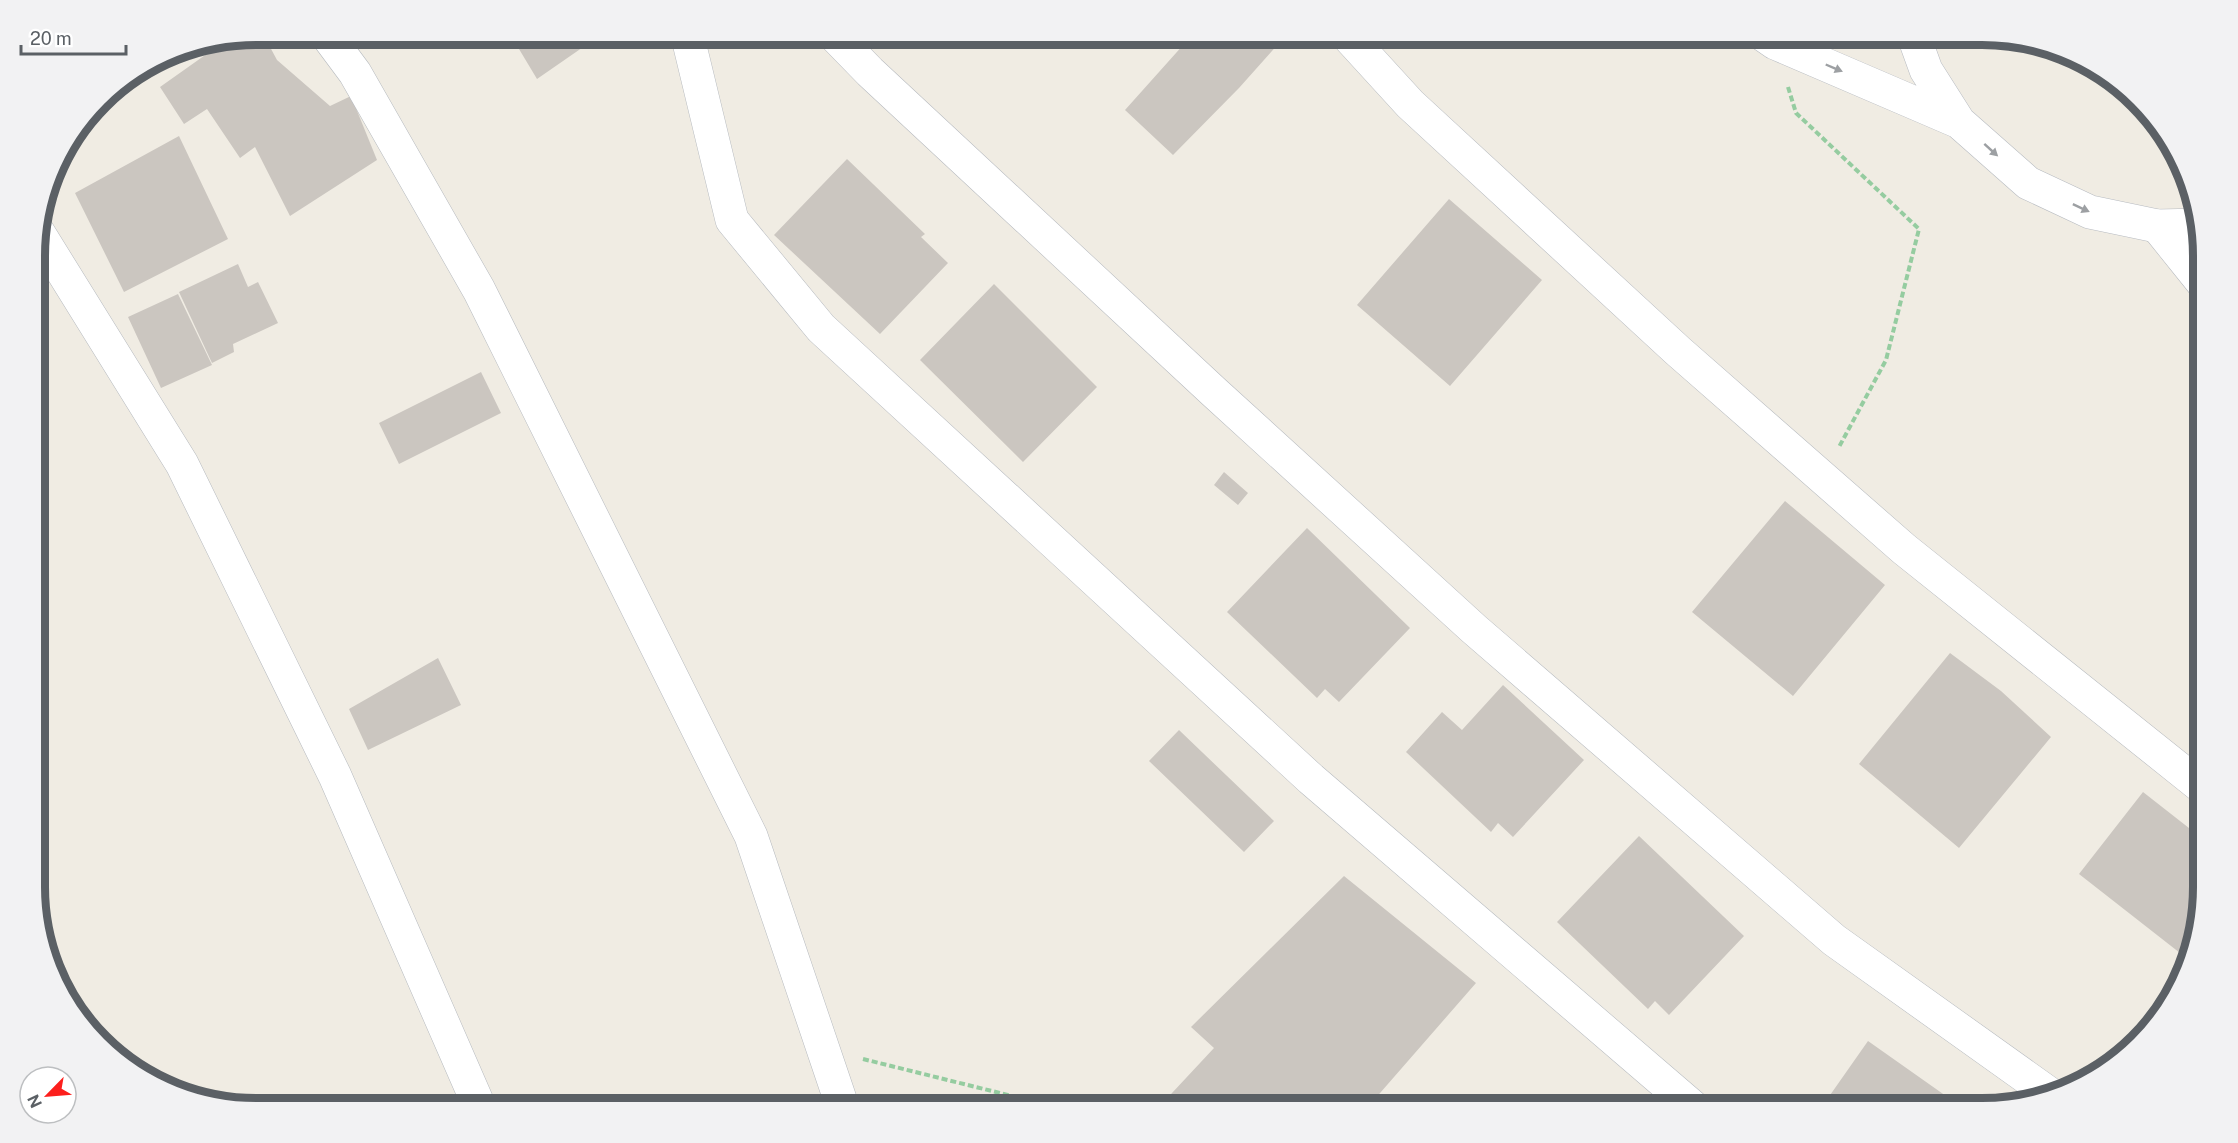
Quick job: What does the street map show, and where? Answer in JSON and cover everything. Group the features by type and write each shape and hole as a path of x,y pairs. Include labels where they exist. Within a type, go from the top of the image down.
{"street":[{"path":"334,45 355,73 480,290 751,836 840,1098"},
{"path":"690,45 732,220 820,328 1311,779 1682,1098"},
{"path":"844,45 1197,376 1474,629 1834,940 2044,1089"},
{"path":"1356,45 1410,104 1678,351 1913,556 2193,780"},
{"path":"1783,45 1959,122"},
{"path":"1917,45 1926,70 1959,122 2028,183 2090,212 2157,226 2191,225"},
{"path":"2157,226 2193,271"},
{"path":"45,242 182,464 335,776 476,1098"}],"path":[{"path":"1771,45 1796,113 1919,229 1886,360 1823,478"},
{"path":"823,1049 1015,1098"}],"building":[{"path":"242,45 269,45 277,60 330,106 351,96 377,160 290,216 255,147 240,158 207,109 184,124 160,87 213,49"},
{"path":"517,45 586,45 537,79"},
{"path":"1183,45 1277,45 1239,88 1173,155 1125,110"},
{"path":"179,136 228,239 124,292 75,193"},
{"path":"847,159 925,234 921,237 948,263 880,334 774,235"},
{"path":"1449,199 1542,280 1450,386 1357,305"},
{"path":"238,264 248,287 258,282 278,323 233,344 234,352 212,363 179,292"},
{"path":"994,284 1097,387 1023,462 920,360"},
{"path":"178,294 212,365 161,388 128,317"},
{"path":"481,372 501,413 399,464 379,423"},
{"path":"1224,472 1248,493 1238,505 1214,485"},
{"path":"1785,501 1885,585 1793,696 1692,612"},
{"path":"1307,528 1410,628 1339,702 1325,689 1317,698 1227,612"},
{"path":"1950,653 2001,691 2051,737 1959,848 1859,764"},
{"path":"438,658 461,705 368,750 349,709"},
{"path":"1503,685 1584,760 1513,837 1498,823 1491,832 1406,752 1442,712 1462,730"},
{"path":"1179,730 1274,821 1244,852 1149,761"},
{"path":"2143,792 2193,831 2193,901 2184,948 2180,953 2079,874"},
{"path":"1639,836 1744,936 1669,1015 1655,1001 1648,1009 1557,922"},
{"path":"1344,876 1476,983 1376,1098 1167,1098 1214,1048 1191,1027"},
{"path":"1868,1041 1949,1098 1828,1098"}]}
